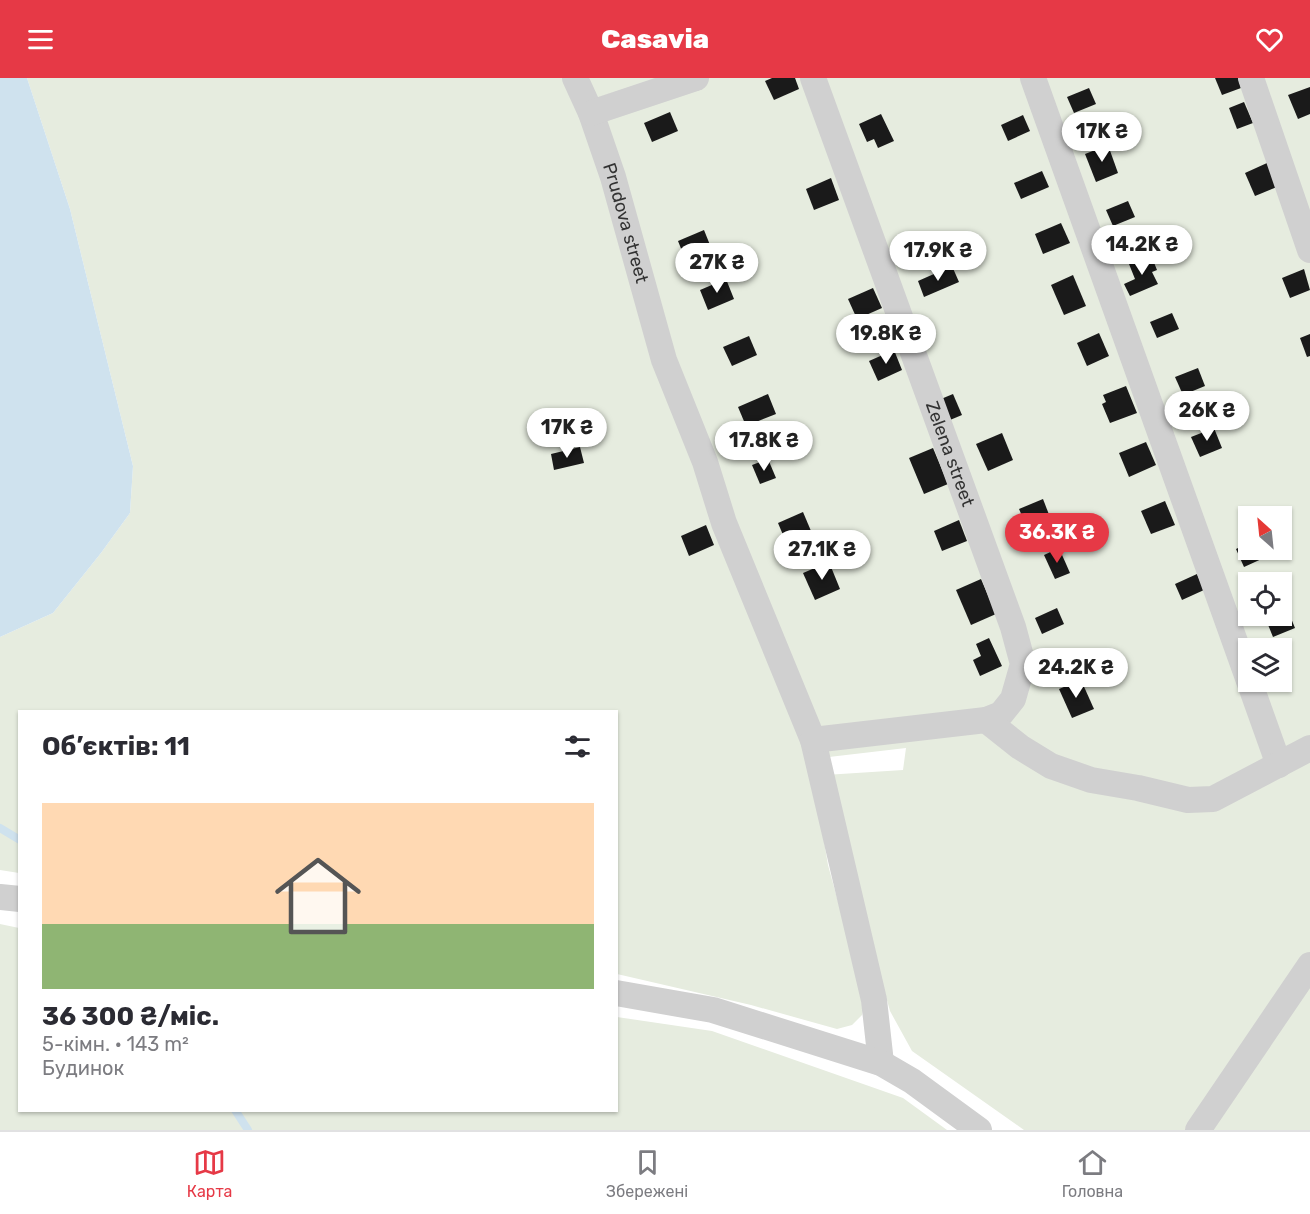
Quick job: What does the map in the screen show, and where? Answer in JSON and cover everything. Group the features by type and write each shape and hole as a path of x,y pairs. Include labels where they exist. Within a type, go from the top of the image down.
{"street":[{"name":"Prudova street","path":"575,78 591,113 613,177 664,360 705,462 724,523 813,740 874,1000 881,1063"},
{"path":"591,113 696,78"},
{"name":"Zelena street","path":"813,78 1013,627 1023,664 1013,699 1001,714 986,720"},
{"path":"1033,78 1238,649"},
{"path":"1251,78 1310,250"},
{"path":"1253,692 1279,765"},
{"path":"813,740 986,720 1020,747 1051,766 1092,780 1188,800 1213,799 1310,748"},
{"path":"0,897 18,899"},
{"path":"1198,1130 1310,965"},
{"path":"618,993 713,1010 881,1063 912,1081 979,1130"}],"shaded area":[{"path":"27,78 1310,78 1310,1130 1024,1130 912,1051 890,1011 825,775 903,770 906,748 829,757 814,781 828,865 865,1001 862,1015 852,1025 837,1029 751,1005 618,974 618,710 18,710 18,873 0,870 0,637 53,613 130,513 133,466 70,209"},
{"path":"0,924 18,928 18,1112 618,1112 618,1017 712,1031 903,1098 947,1130 0,1130"}],"water":[{"path":"0,78 27,78 70,209 133,466 130,513 101,553 53,613 0,637"}],"building":[{"path":"772,78 795,78 799,89 774,100 765,81"},
{"path":"1215,78 1238,78 1241,88 1222,95"},
{"path":"1310,87 1310,114 1298,119 1288,95"},
{"path":"1089,88 1096,104 1074,113 1067,97"},
{"path":"1244,102 1253,123 1237,129 1229,108"},
{"path":"670,112 678,131 652,142 644,123"},
{"path":"881,114 894,141 878,148 874,139 867,142 859,124"},
{"path":"1023,115 1030,131 1008,141 1001,125"},
{"path":"1108,145 1118,173 1096,182 1085,154"},
{"path":"1267,163 1277,187 1255,196 1245,173"},
{"path":"1042,171 1049,187 1021,199 1014,183"},
{"path":"831,178 839,200 814,210 806,189"},
{"path":"1128,201 1135,217 1113,226 1106,210"},
{"path":"1061,223 1070,243 1043,254 1035,234"},
{"path":"704,230 712,250 686,261 678,241"},
{"path":"1151,255 1157,270 1152,272 1158,284 1130,296 1124,284 1135,279 1129,264"},
{"path":"952,266 959,282 924,297 918,281"},
{"path":"1304,269 1310,290 1290,298 1282,278"},
{"path":"1073,275 1086,306 1064,315 1051,285"},
{"path":"726,279 734,299 708,310 700,290"},
{"path":"873,288 882,308 857,319 848,299"},
{"path":"1172,313 1179,329 1157,338 1150,322"},
{"path":"1099,333 1109,356 1087,366 1077,343"},
{"path":"1310,334 1310,356 1307,357 1300,338"},
{"path":"749,336 757,355 732,366 723,347"},
{"path":"894,350 902,370 878,381 869,361"},
{"path":"1198,368 1205,386 1183,395 1175,377"},
{"path":"1126,386 1137,413 1110,423 1102,404 1106,402 1103,395"},
{"path":"768,394 776,414 746,426 738,407"},
{"path":"953,394 962,415 950,420 941,399"},
{"path":"1214,428 1222,448 1200,457 1191,437"},
{"path":"1002,433 1013,460 988,471 976,444"},
{"path":"1146,442 1156,465 1129,477 1119,453"},
{"path":"580,447 584,463 554,470 551,454"},
{"path":"933,448 948,484 924,494 909,458"},
{"path":"768,459 776,478 760,484 752,465"},
{"path":"1043,499 1053,525 1030,534 1019,509"},
{"path":"1165,501 1175,525 1151,534 1141,511"},
{"path":"803,512 811,531 786,542 778,523"},
{"path":"959,520 967,541 942,551 934,531"},
{"path":"706,525 714,545 689,556 681,536"},
{"path":"1059,548 1070,573 1055,579 1044,555"},
{"path":"1241,560 1259,560 1244,567"},
{"path":"829,562 840,589 815,600 803,573"},
{"path":"1197,574 1204,590 1182,600 1175,584"},
{"path":"981,579 996,614 971,625 956,590"},
{"path":"1057,608 1064,624 1042,634 1035,618"},
{"path":"1292,621 1295,628 1273,637 1268,626 1292,626"},
{"path":"989,638 1002,666 980,676 973,660 981,656 976,644"},
{"path":"1081,680 1094,709 1072,718 1059,689"}],"waterway":[{"path":"0,828 18,839"},
{"path":"236,1112 248,1130"}]}
